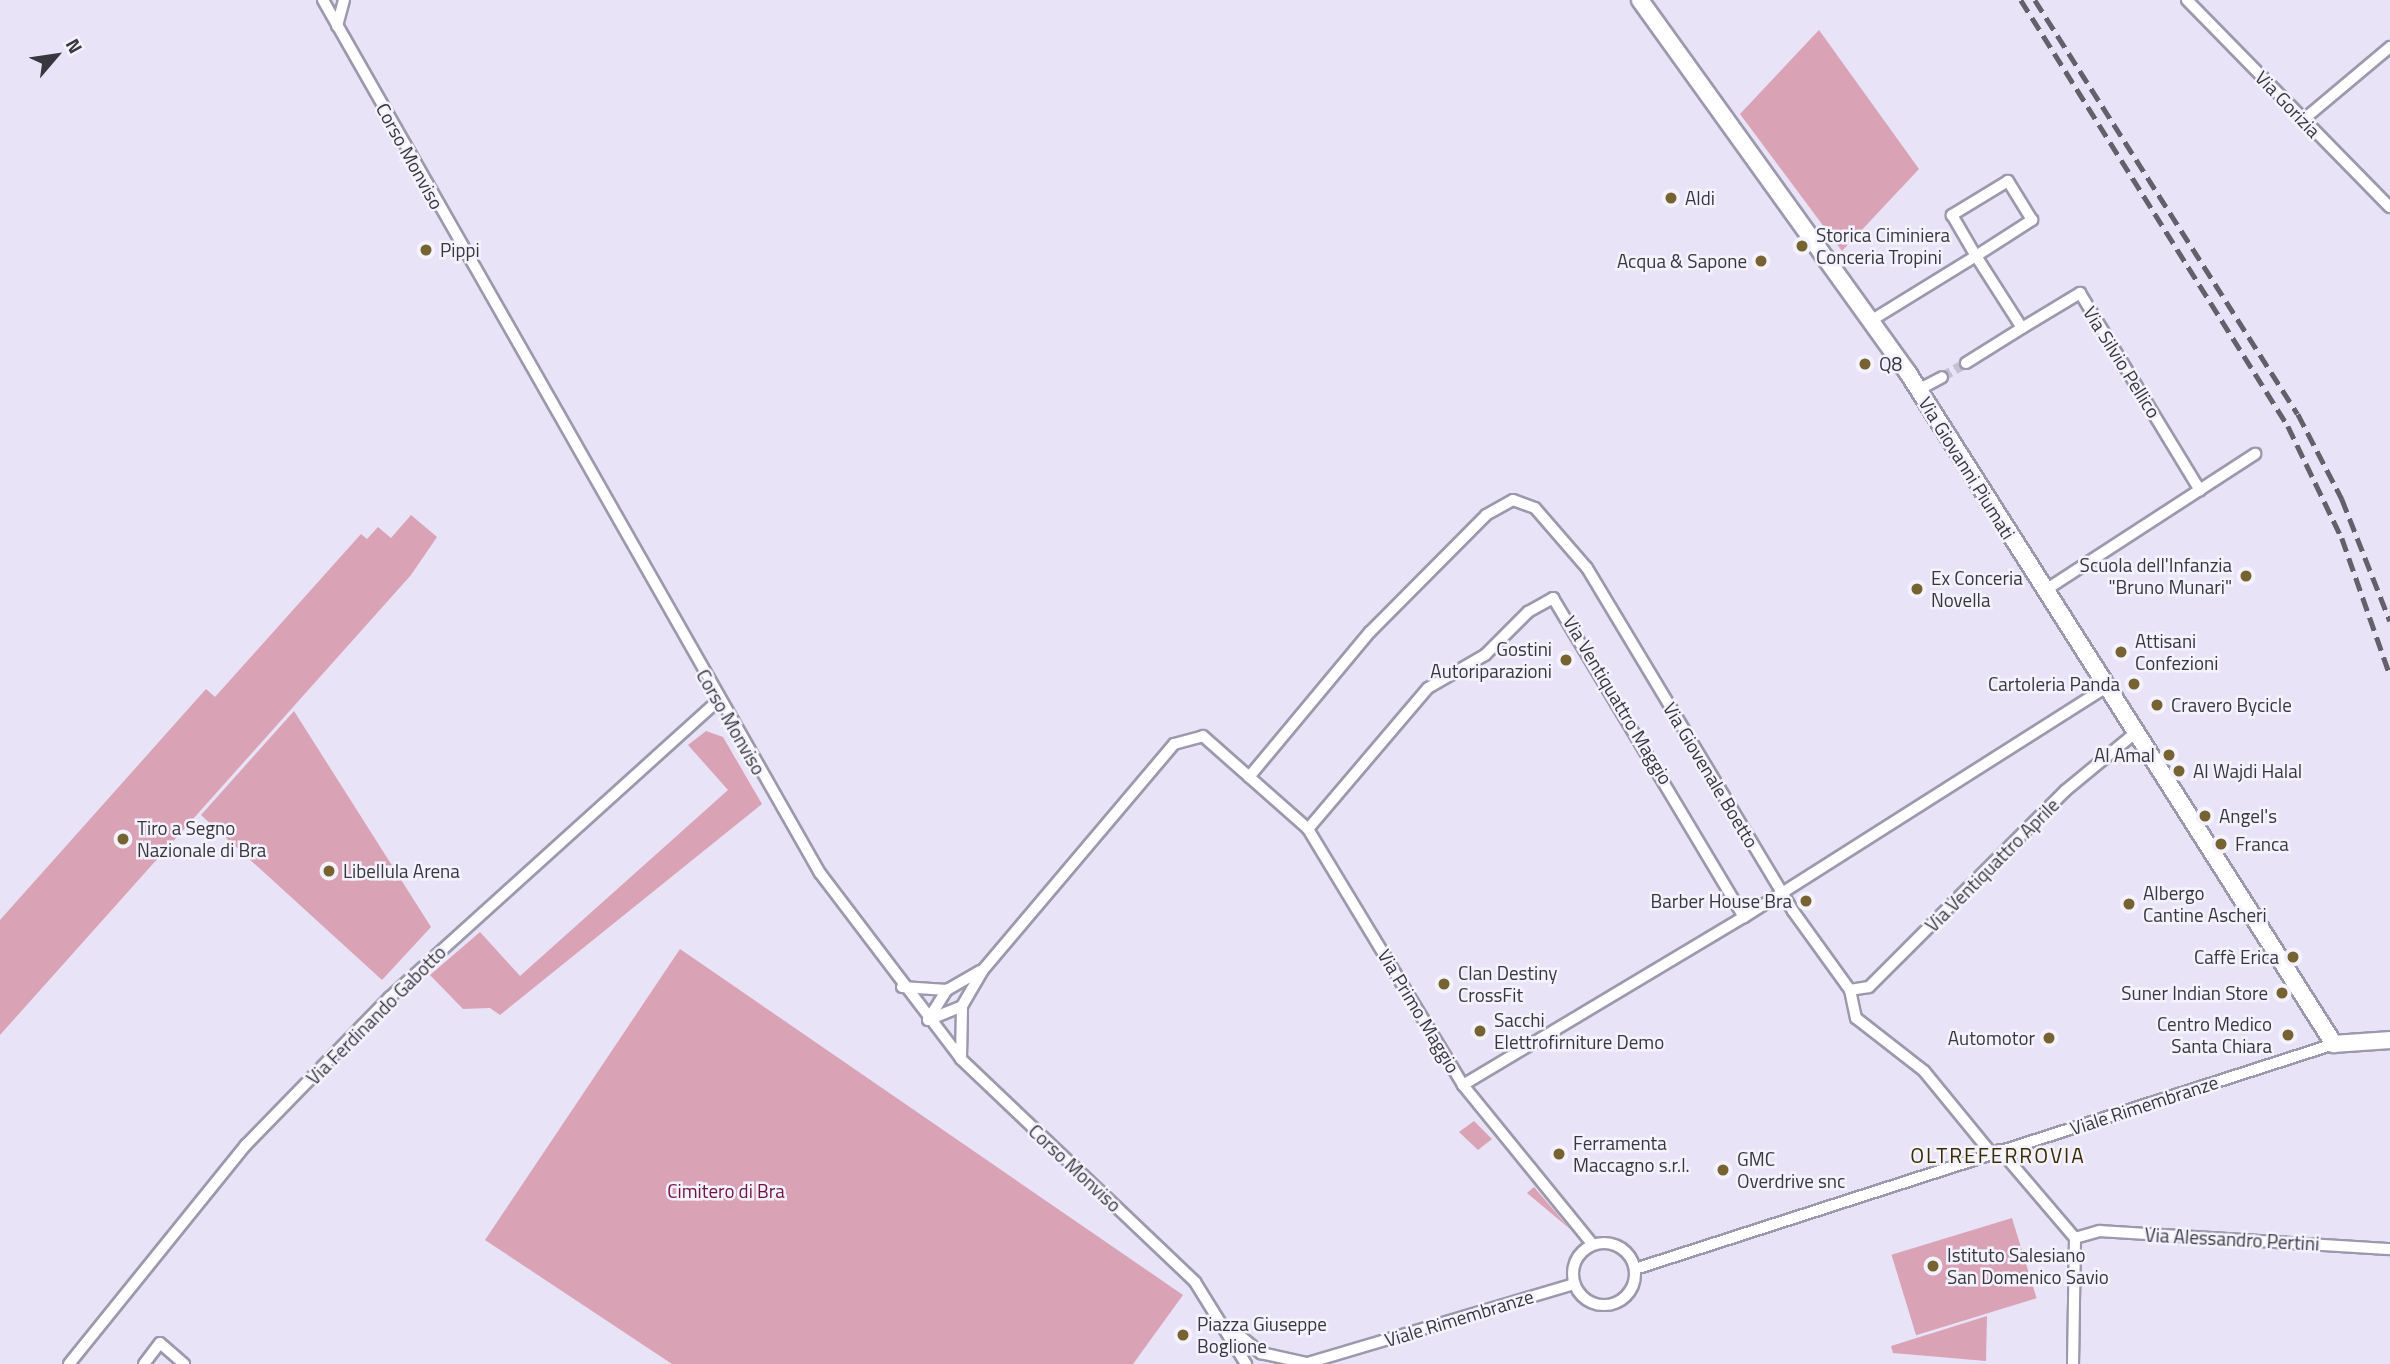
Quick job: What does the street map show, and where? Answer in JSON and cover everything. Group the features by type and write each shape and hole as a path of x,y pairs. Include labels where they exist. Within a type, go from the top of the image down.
{"street":[{"name":"Corso Monviso","path":"323,0 719,700 820,873 902,988 961,1059 1195,1282 1227,1325 1246,1364"},
{"path":"337,26 344,0"},
{"name":"Via Giovanni Piumati","path":"1640,0 1872,320 2334,1044"},
{"name":"Via Gorizia","path":"2188,0 2390,207"},
{"path":"2303,120 2390,47"},
{"path":"1872,320 1976,256 2032,220 2008,181 1952,215 1976,256 2022,328"},
{"name":"Via Silvio Pellico","path":"1966,363 2080,293 2200,490"},
{"path":"1918,390 1942,377"},
{"path":"2044,591 2255,454"},
{"name":"Via Giovenale Boetto","path":"1249,777 1414,587 1497,506 1513,500 1535,508 1587,568 1793,911 1850,990 1856,1018 1924,1071 1981,1138 2075,1238"},
{"name":"Via Ventiquattro Maggio","path":"1308,829 1428,688 1485,655 1528,612 1553,598 1744,918"},
{"path":"1463,1085 1783,894 2105,688"},
{"name":"Via Ferdinando Gabotto","path":"69,1364 246,1145 382,1005 719,700"},
{"name":"Via Ventiquattro Aprile","path":"1850,990 1869,987 2065,791 2134,734"},
{"name":"Via Primo Maggio","path":"961,1059 962,1006 983,970 1174,744 1203,736 1308,829 1463,1085 1592,1244"},
{"name":"Via Primo Maggio","path":"928,1020 947,990 983,970"},
{"path":"902,988 947,990"},
{"path":"928,1020 962,1006"},
{"path":"2334,1044 2390,1040"},
{"name":"Viale Rimembranze","path":"1634,1269 2334,1044"},
{"name":"Via Alessandro Pertini","path":"2075,1238 2100,1231 2390,1249"},
{"path":"2073,1364 2075,1238"},
{"path":"1592,1244 1622,1248 1634,1269 1629,1292 1614,1304 1586,1299 1574,1284 1578,1256 1592,1244"},
{"name":"Viale Rimembranze","path":"1305,1364 1574,1284"},
{"path":"1227,1325 1261,1353 1305,1364"},
{"path":"144,1364 160,1343 184,1364"}],"green space":[{"path":"1819,30 1919,169 1842,251 1740,114"},
{"name":"Tiro a Segno Nazionale di Bra","path":"411,515 437,537 411,575 0,1035 0,920 206,689 215,697 361,534 367,539 378,527 391,538"},
{"name":"Libellula Arena","path":"294,711 431,927 382,980 201,815"},
{"path":"706,731 723,737 762,804 500,1015 490,1008 463,1009 430,975 480,932 520,976 728,790 688,745"},
{"name":"Cimitero di Bra","path":"680,949 1183,1295 1133,1364 672,1364 485,1240"},
{"path":"1474,1121 1492,1139 1478,1150 1459,1132"},
{"path":"1534,1187 1570,1229 1527,1193"},
{"path":"2012,1218 2037,1298 1916,1335 1892,1255"},
{"path":"1987,1316 1986,1361 1893,1353 1891,1346"}],"tunnel":[{"path":"1942,377 1966,363"}],"railway":[{"path":"2021,0 2288,426 2342,538 2390,675"},
{"path":"2035,0 2298,414 2342,499 2390,621"}],"place":[{"name":"Aldi","path":"1671,198"},
{"name":"Storica Ciminiera Conceria Tropini","path":"1802,246"},
{"name":"Pippi","path":"426,250"},
{"name":"Acqua & Sapone","path":"1761,261"},
{"name":"Q8","path":"1865,364"},
{"name":"Scuola dell'Infanzia \"Bruno Munari\"","path":"2246,576"},
{"name":"Ex Conceria Novella","path":"1917,589"},
{"name":"Attisani Confezioni","path":"2121,652"},
{"name":"Gostini Autoriparazioni","path":"1566,660"},
{"name":"Cartoleria Panda","path":"2134,684"},
{"name":"Cravero Bycicle","path":"2157,705"},
{"name":"Al Amal","path":"2169,755"},
{"name":"Al Wajdi Halal","path":"2179,771"},
{"name":"Angel's","path":"2205,816"},
{"name":"Tiro a Segno Nazionale di Bra","path":"123,839"},
{"name":"Franca","path":"2221,844"},
{"name":"Libellula Arena","path":"329,871"},
{"name":"Barber House Bra","path":"1806,901"},
{"name":"Albergo Cantine Ascheri","path":"2129,904"},
{"name":"Caffè Erica","path":"2293,957"},
{"name":"Clan Destiny CrossFit","path":"1444,984"},
{"name":"Suner Indian Store","path":"2282,993"},
{"name":"Sacchi Elettrofirniture Demo","path":"1480,1031"},
{"name":"Centro Medico Santa Chiara","path":"2288,1035"},
{"name":"Automotor","path":"2049,1038"},
{"name":"Ferramenta Maccagno s.r.l.","path":"1559,1154"},
{"name":"GMC Overdrive snc","path":"1723,1170"},
{"name":"Istituto Salesiano San Domenico Savio","path":"1933,1266"},
{"name":"Piazza Giuseppe Boglione","path":"1183,1335"}],"district":[{"name":"OLTREFERROVIA","path":"1998,1155"}]}
